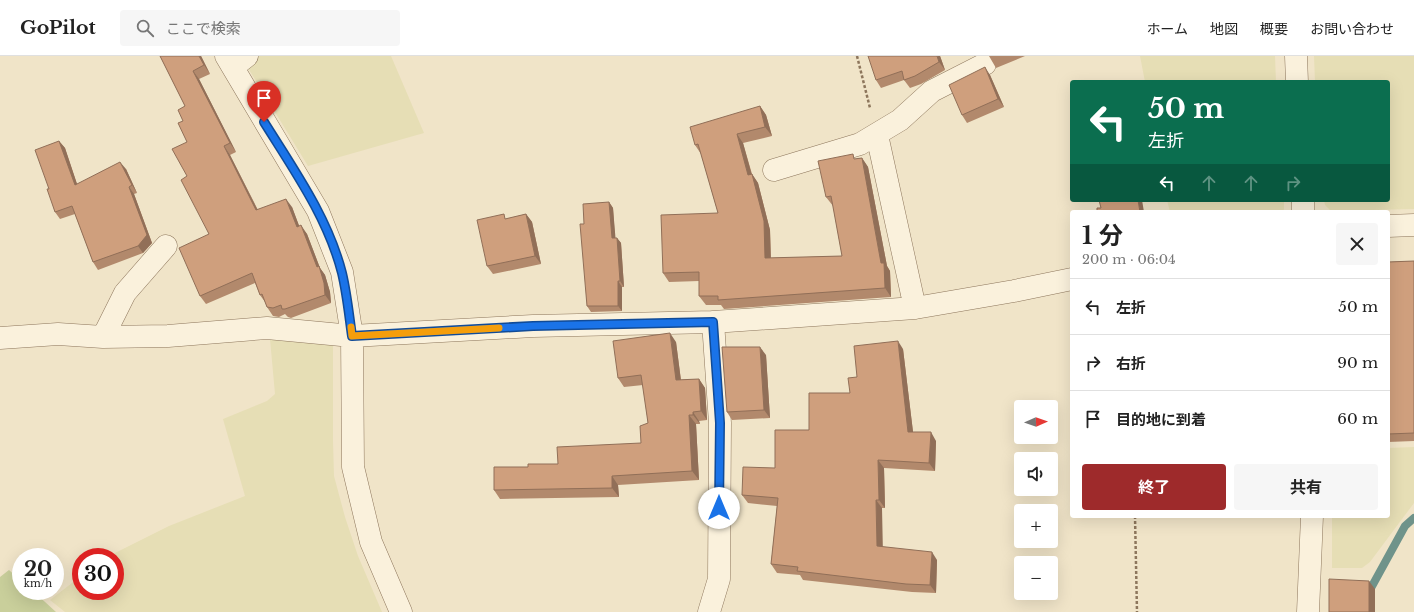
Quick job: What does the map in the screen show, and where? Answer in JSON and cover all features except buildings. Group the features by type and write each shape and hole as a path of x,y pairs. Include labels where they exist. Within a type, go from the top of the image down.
{"street":[{"path":"1296,56 1297,80"},
{"path":"235,60 318,212 342,272 352,336 353,468 371,542 401,612"},
{"path":"774,170 860,144 900,120 932,91 985,64"},
{"path":"877,135 915,308"},
{"path":"1390,226 1414,225"},
{"path":"103,337 125,293 166,246"},
{"path":"0,338 58,334 103,337 196,334 267,328 352,336 533,326 713,322 915,308 1014,291 1070,279"},
{"path":"709,612 719,579 720,423 713,322"},
{"path":"1308,612 1312,518"}],"path":[{"path":"857,56 877,135"},
{"path":"1135,518 1137,612"}],"shaded area":[{"path":"259,56 391,56 424,133 308,166 248,68"},
{"path":"1140,56 1275,56 1276,80 1145,80"},
{"path":"1314,56 1414,56 1414,209 1330,210 1325,205 1324,202 1390,202 1390,80 1315,80"},
{"path":"1168,202 1284,202 1284,210 1170,210"},
{"path":"270,339 333,344 334,476 345,517 358,556 382,612 65,612 50,600 64,600 64,589 72,583 72,600 124,600 124,548 169,526 245,496 223,419 267,401 275,394"},
{"path":"1414,447 1414,503 1370,562 1362,568 1332,568 1332,518 1390,518 1390,448"}],"green space":[{"path":"9,570 12,573 12,600 43,600 56,612 0,612 0,577"}],"waterway":[{"path":"1371,588 1405,526 1414,518"}],"slow traffic":[{"path":"351,327 352,336 499,328"}],"route":[{"path":"264,122 304,184 318,212 342,272 347,296 352,336 533,326 713,322 720,423 719,508"}]}
